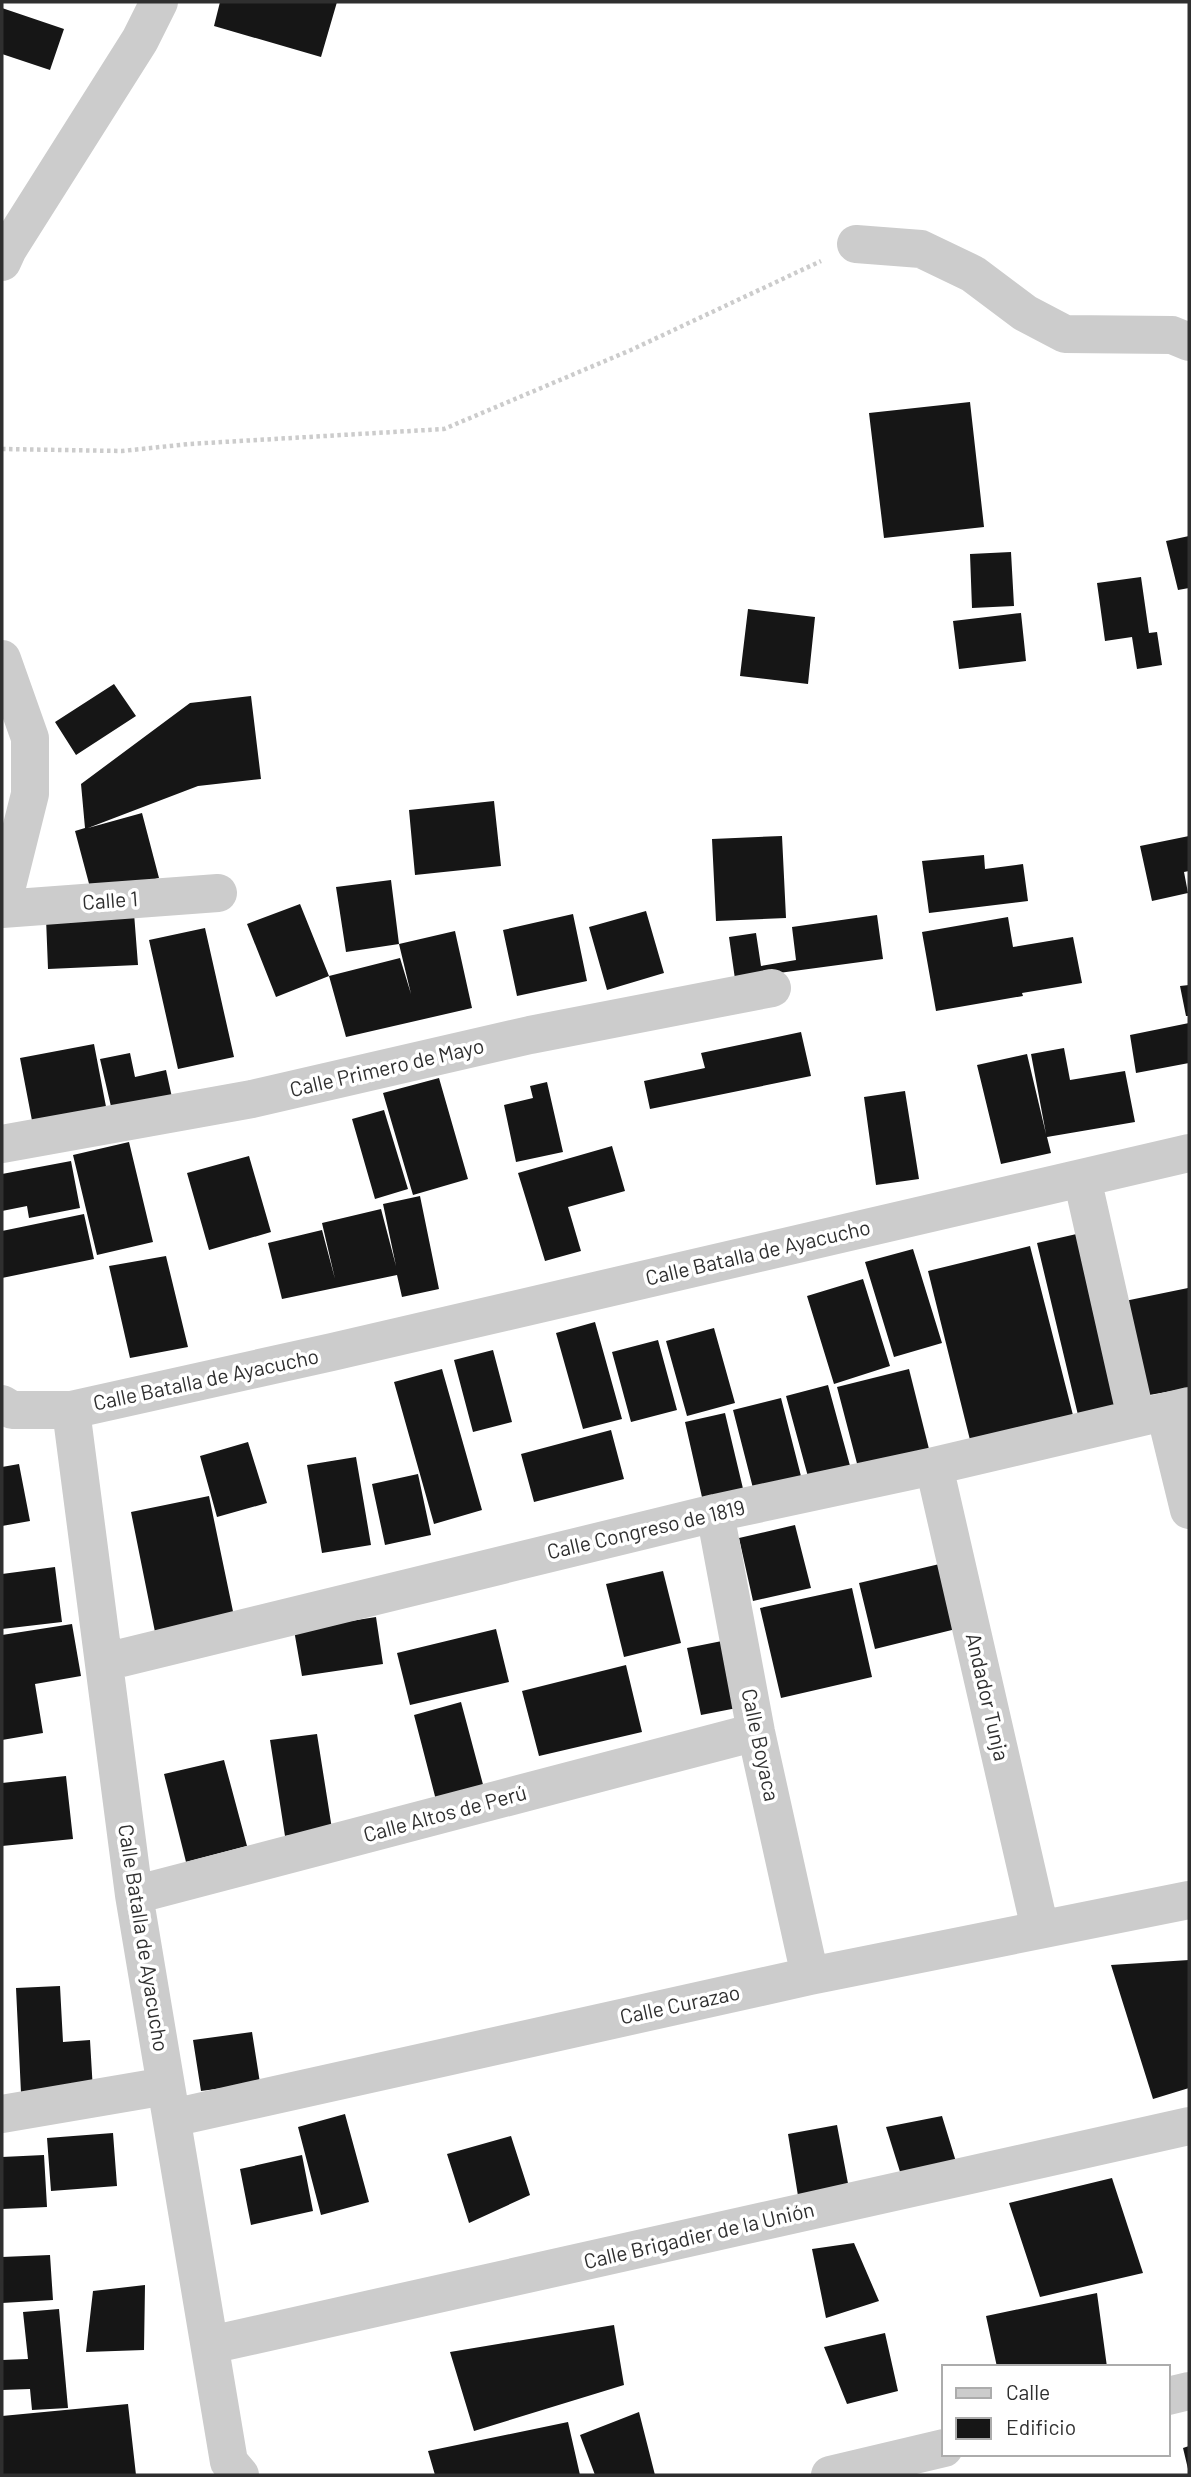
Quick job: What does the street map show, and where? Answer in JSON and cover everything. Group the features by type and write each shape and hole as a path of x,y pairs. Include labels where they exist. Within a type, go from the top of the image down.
{"street":[{"path":"2,262 140,40 159,2"},
{"path":"856,244 922,249 973,274 1025,313 1065,334 1171,335 1189,342"},
{"path":"2,659 30,738 30,794 2,908"},
{"name":"Calle 1","path":"2,908 218,893"},
{"name":"Calle Primero de Mayo","path":"2,1144 252,1099 530,1035 772,988"},
{"name":"Calle Batalla de Ayacucho","path":"240,2475 229,2462 134,1895 71,1410 1189,1153"},
{"path":"1082,1178 1164,1412 1189,1510"},
{"path":"2,1404 12,1410 71,1410"},
{"name":"Calle Congreso de 1819","path":"104,1661 715,1513 934,1466 1164,1412"},
{"name":"Andador Tunja","path":"934,1466 1040,1929"},
{"name":"Calle Boyaca","path":"715,1513 756,1732 810,1976"},
{"name":"Calle Altos de Perú","path":"134,1895 756,1732"},
{"name":"Calle Curazao","path":"2,2114 169,2102 1189,1900"},
{"name":"Calle Brigadier de la Unión","path":"210,2345 1189,2126"},
{"path":"1170,2396 1189,2391"},
{"path":"830,2475 942,2448"}],"path":[{"path":"2,449 122,451 189,444 444,429 631,350 856,244"}],"building":[{"path":"220,2 337,2 321,57 214,26"},
{"path":"2,8 64,29 50,70 2,54"},
{"path":"970,402 984,527 884,538 869,413"},
{"path":"1189,536 1189,588 1178,590 1166,541"},
{"path":"1011,552 1014,606 972,608 970,554"},
{"path":"1141,577 1149,633 1157,632 1162,665 1137,669 1132,637 1105,641 1097,583"},
{"path":"748,609 815,617 808,684 740,676"},
{"path":"1021,613 1026,661 959,669 953,621"},
{"path":"114,684 136,716 76,755 55,722"},
{"path":"251,696 261,779 198,786 88,828 142,813 159,878 92,895 75,831 85,828 81,784 190,703"},
{"path":"494,801 501,866 415,875 409,810"},
{"path":"782,836 786,918 716,921 712,839"},
{"path":"1189,836 1189,871 1184,872 1188,893 1152,901 1140,846"},
{"path":"984,855 985,869 1023,864 1028,901 929,913 922,861"},
{"path":"391,880 399,944 346,952 336,887"},
{"path":"300,904 329,976 276,997 247,924"},
{"path":"646,911 664,973 607,990 589,927"},
{"path":"134,913 138,965 48,969 46,918"},
{"path":"573,914 587,981 517,996 503,930"},
{"path":"877,915 883,959 735,979 729,937 756,933 761,966 796,960 792,927"},
{"path":"1008,917 1013,947 1073,937 1082,983 936,1011 922,932"},
{"path":"205,928 234,1057 178,1069 149,940"},
{"path":"455,931 472,1008 346,1037 329,976 400,958 411,994 399,944"},
{"path":"1189,985 1189,1016 1186,1016 1180,986"},
{"path":"1189,1023 1189,1063 1136,1073 1130,1035"},
{"path":"801,1032 811,1076 650,1109 644,1081 705,1068 701,1053"},
{"path":"94,1044 108,1117 34,1131 20,1058"},
{"path":"1064,1048 1070,1080 1125,1071 1135,1122 1047,1137 1051,1153 1001,1164 977,1065 1027,1054 1046,1134 1031,1054"},
{"path":"130,1053 135,1077 166,1070 173,1102 113,1115 100,1059"},
{"path":"439,1078 468,1179 413,1195 383,1093"},
{"path":"547,1082 563,1152 516,1162 504,1105 533,1098 530,1086"},
{"path":"905,1091 919,1179 876,1185 864,1097"},
{"path":"384,1110 408,1189 375,1199 352,1119"},
{"path":"129,1142 153,1242 97,1255 73,1155"},
{"path":"612,1146 625,1191 568,1207 581,1251 545,1261 518,1173"},
{"path":"249,1156 271,1232 209,1250 187,1173"},
{"path":"71,1161 80,1208 29,1218 27,1206 2,1211 2,1174"},
{"path":"420,1196 439,1289 402,1297 397,1275 282,1299 268,1243 322,1230 335,1279 322,1223 381,1209 396,1266 383,1204"},
{"path":"84,1214 94,1259 2,1278 2,1231"},
{"path":"1081,1233 1121,1405 1078,1415 1037,1243"},
{"path":"1030,1246 1075,1423 972,1448 928,1271"},
{"path":"913,1249 942,1343 894,1357 865,1262"},
{"path":"166,1256 188,1347 130,1358 109,1266"},
{"path":"863,1279 890,1366 834,1384 807,1296"},
{"path":"1188,1288 1189,1388 1138,1397 1115,1303"},
{"path":"595,1322 622,1419 583,1429 556,1333"},
{"path":"714,1328 735,1403 687,1416 666,1341"},
{"path":"658,1340 677,1410 631,1422 612,1352"},
{"path":"493,1350 512,1422 473,1432 454,1360"},
{"path":"442,1369 482,1510 434,1524 394,1382"},
{"path":"909,1369 931,1457 860,1475 837,1387"},
{"path":"828,1385 852,1473 810,1484 786,1396"},
{"path":"781,1398 803,1484 755,1496 733,1410"},
{"path":"725,1413 745,1497 704,1506 685,1422"},
{"path":"611,1430 624,1479 534,1502 521,1454"},
{"path":"248,1442 267,1503 217,1517 200,1456"},
{"path":"356,1457 371,1545 322,1553 307,1465"},
{"path":"19,1464 30,1521 2,1526 2,1467"},
{"path":"418,1474 431,1535 385,1545 372,1484"},
{"path":"209,1496 235,1621 156,1637 131,1512"},
{"path":"795,1525 811,1588 753,1601 739,1538"},
{"path":"948,1562 964,1627 875,1649 859,1583"},
{"path":"55,1567 62,1622 2,1629 2,1574"},
{"path":"663,1571 681,1643 624,1657 606,1584"},
{"path":"852,1588 872,1677 781,1698 760,1608"},
{"path":"376,1617 383,1664 302,1676 294,1630"},
{"path":"72,1624 81,1676 35,1684 43,1733 2,1740 2,1635"},
{"path":"496,1629 509,1682 410,1705 397,1653"},
{"path":"727,1640 742,1707 701,1715 687,1648"},
{"path":"626,1665 642,1732 539,1756 522,1691"},
{"path":"461,1702 485,1792 437,1804 414,1715"},
{"path":"317,1734 332,1829 285,1836 270,1740"},
{"path":"224,1760 247,1846 186,1862 164,1774"},
{"path":"66,1776 73,1839 2,1846 2,1783"},
{"path":"1189,1960 1189,2088 1153,2099 1111,1965"},
{"path":"60,1986 63,2042 90,2040 93,2091 21,2093 16,1988"},
{"path":"252,2032 260,2083 201,2091 193,2040"},
{"path":"345,2114 369,2202 321,2215 298,2127"},
{"path":"942,2116 957,2165 901,2175 886,2127"},
{"path":"837,2125 850,2194 799,2202 788,2134"},
{"path":"113,2133 117,2186 51,2191 47,2138"},
{"path":"511,2136 530,2195 469,2223 447,2154"},
{"path":"44,2155 47,2207 2,2209 2,2157"},
{"path":"302,2155 313,2211 251,2225 240,2169"},
{"path":"1112,2178 1143,2273 1040,2297 1009,2203"},
{"path":"854,2243 879,2301 826,2318 812,2249"},
{"path":"50,2255 53,2300 2,2303 2,2257"},
{"path":"145,2285 144,2350 86,2352 93,2291"},
{"path":"1097,2293 1107,2365 997,2365 986,2316"},
{"path":"59,2309 68,2408 32,2410 30,2389 2,2390 2,2360 28,2359 23,2312"},
{"path":"614,2325 624,2385 474,2431 450,2352"},
{"path":"885,2333 898,2391 847,2404 824,2347"},
{"path":"128,2404 136,2475 2,2475 2,2416"},
{"path":"639,2412 655,2475 595,2475 580,2435"},
{"path":"568,2422 580,2475 435,2475 428,2451"},
{"path":"1189,2446 1189,2469 1188,2469 1183,2448"}]}
